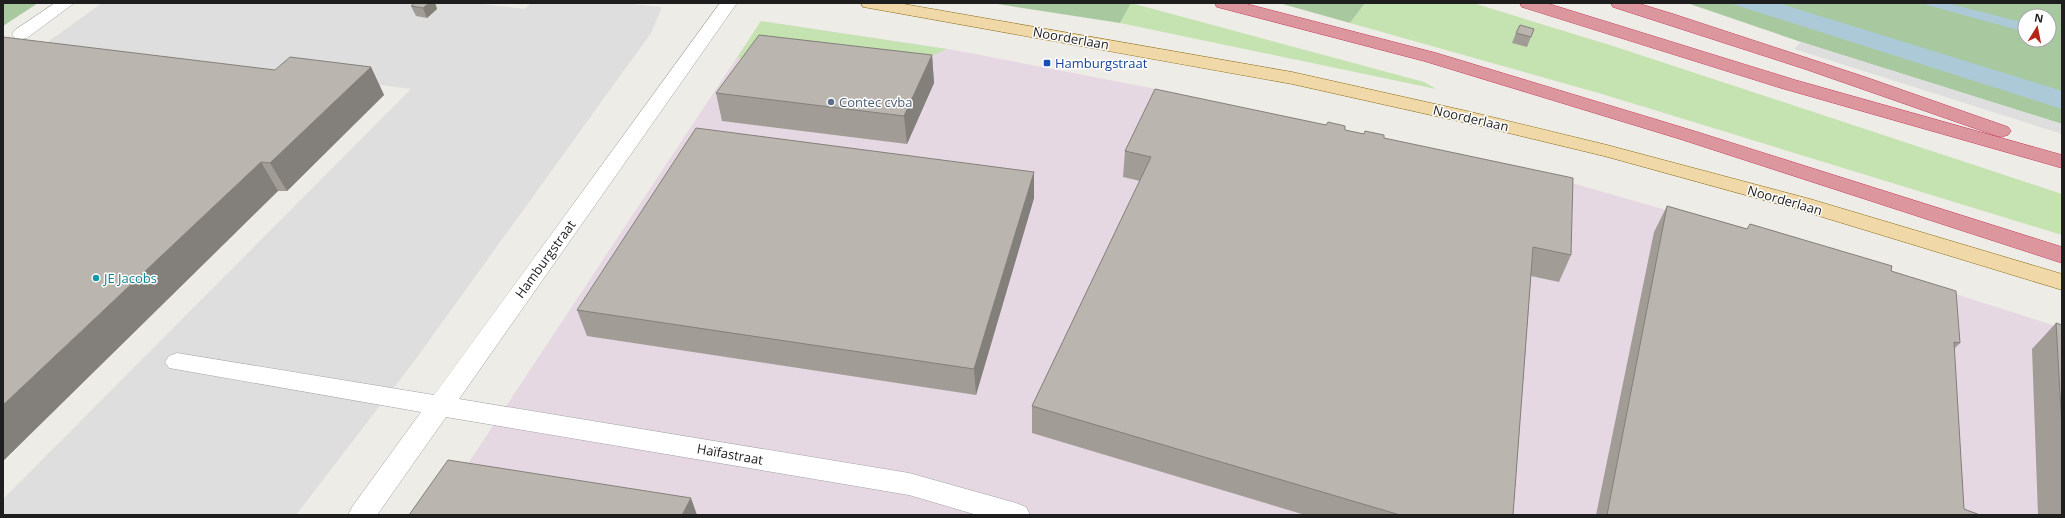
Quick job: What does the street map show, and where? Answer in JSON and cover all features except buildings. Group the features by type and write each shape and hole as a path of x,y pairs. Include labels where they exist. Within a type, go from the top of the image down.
{"highway":[{"path":"1224,3 1430,57 1687,135 2062,255"},
{"path":"1528,3 1788,84 2062,162"},
{"path":"1620,3 1733,38 1886,89 2062,154"}],"main road":[{"name":"Noorderlaan","path":"869,3 1292,78 1470,118 1607,151 1803,204 2062,282"}],"street":[{"path":"20,34 66,3"},
{"name":"Hamburgstraat","path":"362,515 729,3"},
{"name":"Haïfastraat","path":"177,362 909,484 1016,515"}],"shaded area":[{"path":"102,3 473,3 525,9 531,3 621,3 662,7 651,33 415,360 296,515 3,515 3,499 411,89 300,75 24,59"},
{"path":"761,21 954,50 1151,88 1551,177 1921,283 2062,328 2062,515 434,515"},
{"path":"1801,42 2062,124 2062,134 1794,49"}],"green space":[{"path":"3,3 38,3 3,26"},
{"path":"991,3 1131,3 1120,23"},
{"path":"1131,3 1424,82 1436,89 1120,23"},
{"path":"1279,3 1365,3 1350,23"},
{"path":"1365,3 1473,3 1613,46 2047,189 2062,194 2062,235 1602,94 1350,23"},
{"path":"1687,3 2062,3 2062,124 1801,42"},
{"path":"761,21 947,49 892,75 737,58"}],"water":[{"path":"1729,3 1778,3 2062,91 2062,109"},
{"path":"1920,3 1947,3 2017,21 2017,30"}],"place":[{"name":"Hamburgstraat","path":"1047,63"},
{"name":"Contec cvba","path":"831,102"},
{"name":"JE Jacobs","path":"96,278"}]}
